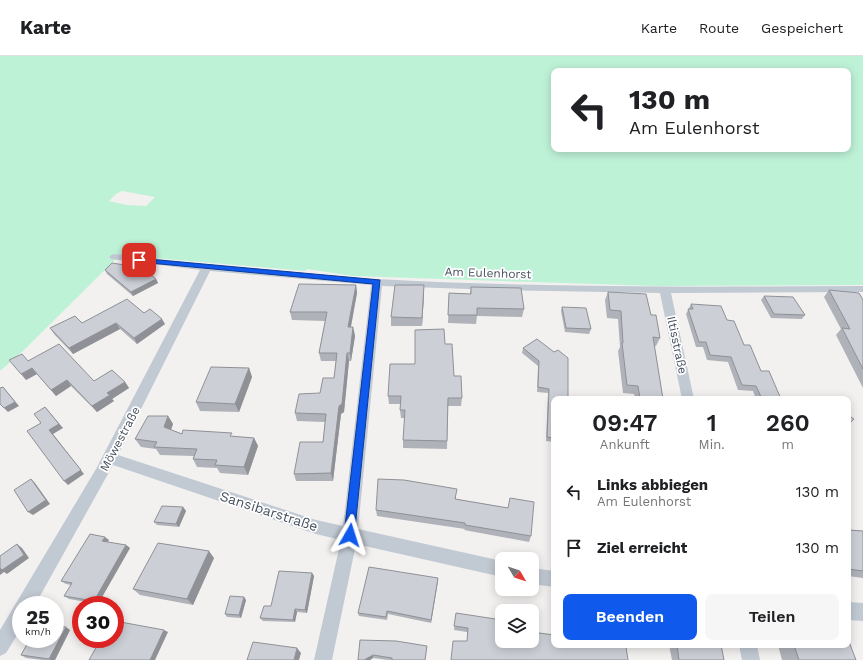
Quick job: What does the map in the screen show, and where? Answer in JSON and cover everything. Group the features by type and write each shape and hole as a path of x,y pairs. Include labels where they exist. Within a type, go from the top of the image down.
{"street":[{"name":"Am Eulenhorst","path":"114,257 206,268 377,282 665,290 863,289"},
{"name":"Möwestraße","path":"30,596 109,458 206,268"},
{"path":"323,660 350,535 377,282"},
{"name":"Iltisstraße","path":"665,290 687,396"},
{"name":"Sansibarstraße","path":"109,458 316,527 495,567"},
{"path":"539,577 551,579"},
{"path":"851,611 863,612"},
{"path":"0,647 12,627"},
{"path":"749,648 751,660"}],"green space":[{"path":"0,56 863,56 863,285 655,286 353,276 307,269 305,271 120,255 23,351 0,371","holes":["122,191 155,197 146,206 127,205 109,201 116,194"]}],"building":[{"path":"112,263 131,266 136,263 156,279 131,292 105,270"},
{"path":"299,284 356,285 348,327 353,327 350,353 347,353 342,404 339,406 331,473 294,474 300,442 323,442 326,414 295,413 299,394 320,393 323,378 334,378 337,353 319,353 327,312 290,312"},
{"path":"395,285 424,285 422,318 391,317"},
{"path":"471,287 521,288 524,309 477,308 477,315 448,315 449,293 471,294"},
{"path":"829,290 859,293 863,300 863,369 842,328 850,329"},
{"path":"608,292 646,294 651,315 656,315 660,338 653,337 663,396 640,396 638,386 627,385 622,343 621,311 610,310"},
{"path":"764,296 793,297 805,315 774,314"},
{"path":"127,299 144,313 150,309 162,319 134,338 116,323 69,348 50,328 75,316 82,323"},
{"path":"691,304 721,306 727,320 734,321 744,345 750,345 761,371 769,371 780,396 761,396 756,386 742,385 731,357 710,355 706,342 699,342 688,309 693,309"},
{"path":"562,307 586,308 591,329 566,328"},
{"path":"444,329 445,344 452,344 454,376 461,376 462,398 448,398 447,441 403,440 405,410 400,410 401,396 388,396 390,364 415,364 415,330"},
{"path":"537,339 554,352 558,350 568,358 568,396 551,396 551,438 547,437 549,389 538,387 539,361 523,348"},
{"path":"59,344 94,381 112,370 125,382 107,393 110,395 92,406 67,380 51,390 32,368 21,374 9,360 22,354 28,361"},
{"path":"211,367 249,368 235,404 196,402"},
{"path":"3,387 15,402 4,408 0,404 0,388"},
{"path":"45,407 59,424 49,430 81,470 64,481 27,431 41,423 34,414"},
{"path":"148,416 168,416 164,427 182,434 183,430 232,433 230,436 254,438 244,467 215,465 217,460 193,459 197,449 154,447 157,442 135,439"},
{"path":"31,479 46,500 28,512 14,490"},
{"path":"378,479 404,480 457,489 455,499 508,508 510,498 534,502 531,536 465,525 465,523 376,510"},
{"path":"162,506 183,507 176,524 154,522"},
{"path":"851,530 863,531 863,571 851,569"},
{"path":"90,534 105,537 102,541 126,545 97,596 72,596 72,597 64,596 72,583 61,581"},
{"path":"158,543 209,551 187,599 133,589"},
{"path":"17,544 24,555 2,570 0,568 0,556"},
{"path":"369,567 438,578 431,620 387,611 386,617 358,613"},
{"path":"279,571 312,573 305,610 295,609 293,620 260,618 264,606 271,606"},
{"path":"230,596 244,597 239,615 225,614"},
{"path":"456,613 495,619 495,648 539,648 539,633 551,635 551,648 626,648 628,660 451,660 453,641 467,641 468,628 454,626"},
{"path":"124,623 164,630 150,660 89,660 96,648 124,648"},
{"path":"360,640 396,641 427,646 425,660 392,660 392,658 373,655 364,660 358,660"},
{"path":"253,642 297,648 294,660 247,660"},
{"path":"851,647 856,660 799,660 795,648"},
{"path":"25,648 55,648 49,659 21,655"},
{"path":"677,648 722,648 724,660 679,660"}],"route":[{"path":"139,260 206,268 377,282 350,535"}]}
